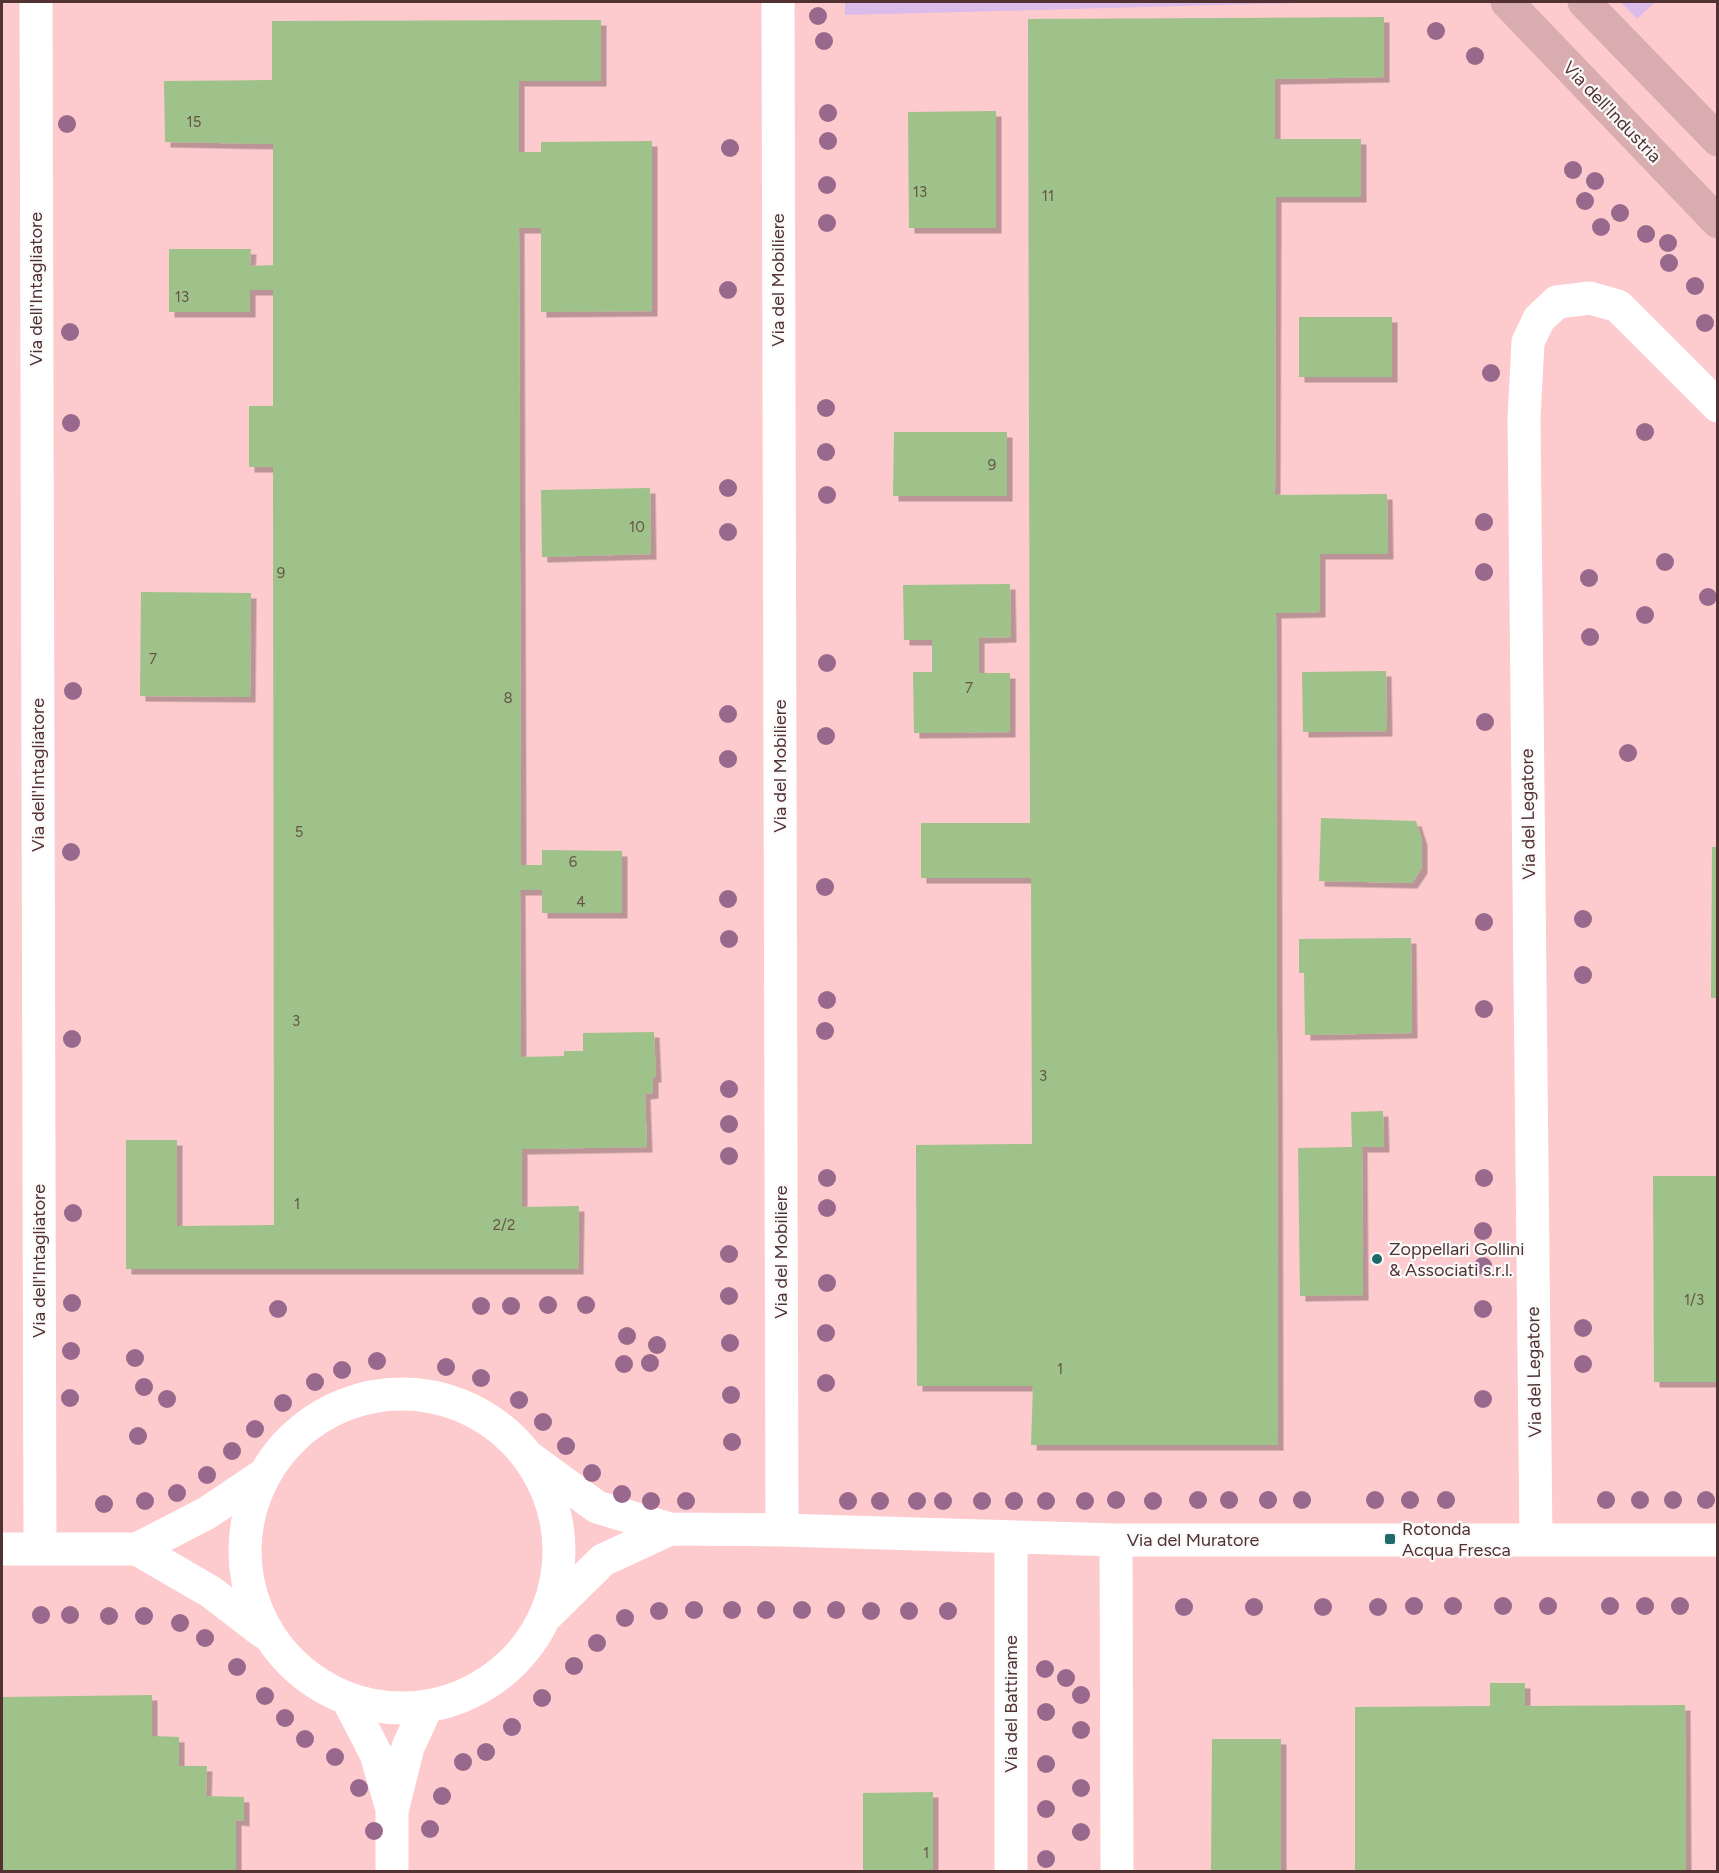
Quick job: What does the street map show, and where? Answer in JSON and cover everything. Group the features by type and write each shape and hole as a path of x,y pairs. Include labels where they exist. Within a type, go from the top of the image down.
{"main road":[{"name":"Via dell'Industria","path":"1507,2 1718,222"},
{"path":"1584,2 1718,141"}],"street":[{"name":"Via dell'Intagliatore","path":"36,2 40,1549"},
{"name":"Via del Mobiliere","path":"777,2 782,1530"},
{"name":"Via del Legatore","path":"1536,1539 1524,418 1528,342 1539,319 1557,302 1590,298 1618,306 1718,405"},
{"path":"137,1549 211,1592 268,1636 303,1675 348,1700 386,1709 426,1708 476,1691 518,1659 547,1614 560,1561 554,1507 530,1458 492,1421 444,1398 391,1392 340,1405 295,1433 262,1476 248,1515 244,1557 251,1598 268,1636"},
{"name":"Via del Muratore","path":"530,1458 597,1507 670,1529 1116,1540 1718,1540"},
{"path":"2,1549 137,1549 207,1513 262,1476"},
{"name":"Via del Muratore","path":"547,1614 603,1560 670,1529"},
{"name":"Via del Battirame","path":"1011,1537 1011,1872"},
{"path":"1116,1540 1117,1872"},
{"path":"348,1700 376,1754 392,1811"},
{"path":"392,1872 392,1811 408,1747 426,1708"}],"shaded area":[{"path":"845,2 1332,2 845,15"},
{"path":"1621,2 1655,2 1637,19"}],"building":[{"path":"1384,17 1384,77 1275,79 1275,139 1361,139 1361,197 1276,197 1275,495 1387,494 1388,554 1320,554 1320,612 1276,613 1278,1445 1031,1445 1033,1386 917,1386 916,1145 1032,1144 1031,878 921,878 921,823 1030,823 1028,19"},
{"path":"601,20 601,81 519,81 519,152 541,152 541,142 652,141 652,311 541,312 541,228 519,228 521,865 542,865 542,850 622,851 622,913 542,913 542,890 520,890 521,1057 564,1056 564,1051 583,1051 583,1033 654,1032 656,1077 653,1077 653,1093 645,1094 647,1147 522,1149 522,1207 579,1206 578,1269 126,1269 126,1140 177,1140 177,1226 274,1225 273,467 249,467 249,406 273,406 273,290 250,290 250,312 169,312 169,249 251,249 250,266 273,265 273,144 165,142 164,81 272,80 272,21"},
{"path":"996,111 996,228 909,228 908,112"},
{"path":"1299,317 1392,317 1392,377 1299,377"},
{"path":"894,432 1007,432 1007,496 893,496"},
{"path":"650,488 651,554 542,557 541,490"},
{"path":"1010,584 1011,637 979,638 979,673 1010,673 1010,732 914,733 913,672 932,672 932,640 904,640 903,585"},
{"path":"141,592 251,593 250,697 140,696"},
{"path":"1386,671 1387,731 1303,732 1302,672"},
{"path":"1321,818 1416,821 1422,840 1422,868 1412,883 1319,881"},
{"path":"1712,847 1718,847 1718,998 1711,998"},
{"path":"1411,938 1412,1033 1305,1035 1304,973 1299,973 1299,939"},
{"path":"1383,1111 1384,1147 1362,1147 1363,1295 1300,1296 1298,1148 1352,1147 1351,1112"},
{"path":"1653,1176 1718,1176 1718,1382 1654,1382"},
{"path":"1490,1683 1525,1683 1525,1706 1685,1705 1686,1872 1355,1872 1355,1707 1490,1706"},
{"path":"152,1695 152,1736 179,1737 179,1766 207,1766 206,1796 244,1797 244,1821 236,1820 236,1872 2,1872 2,1697"},
{"path":"1212,1739 1281,1739 1281,1872 1211,1872"},
{"path":"933,1792 933,1872 863,1872 863,1793"}],"place":[{"name":"Zoppellari Gollini & Associati s.r.l.","path":"1377,1259"},
{"name":"Rotonda Acqua Fresca","path":"1390,1539"}]}
